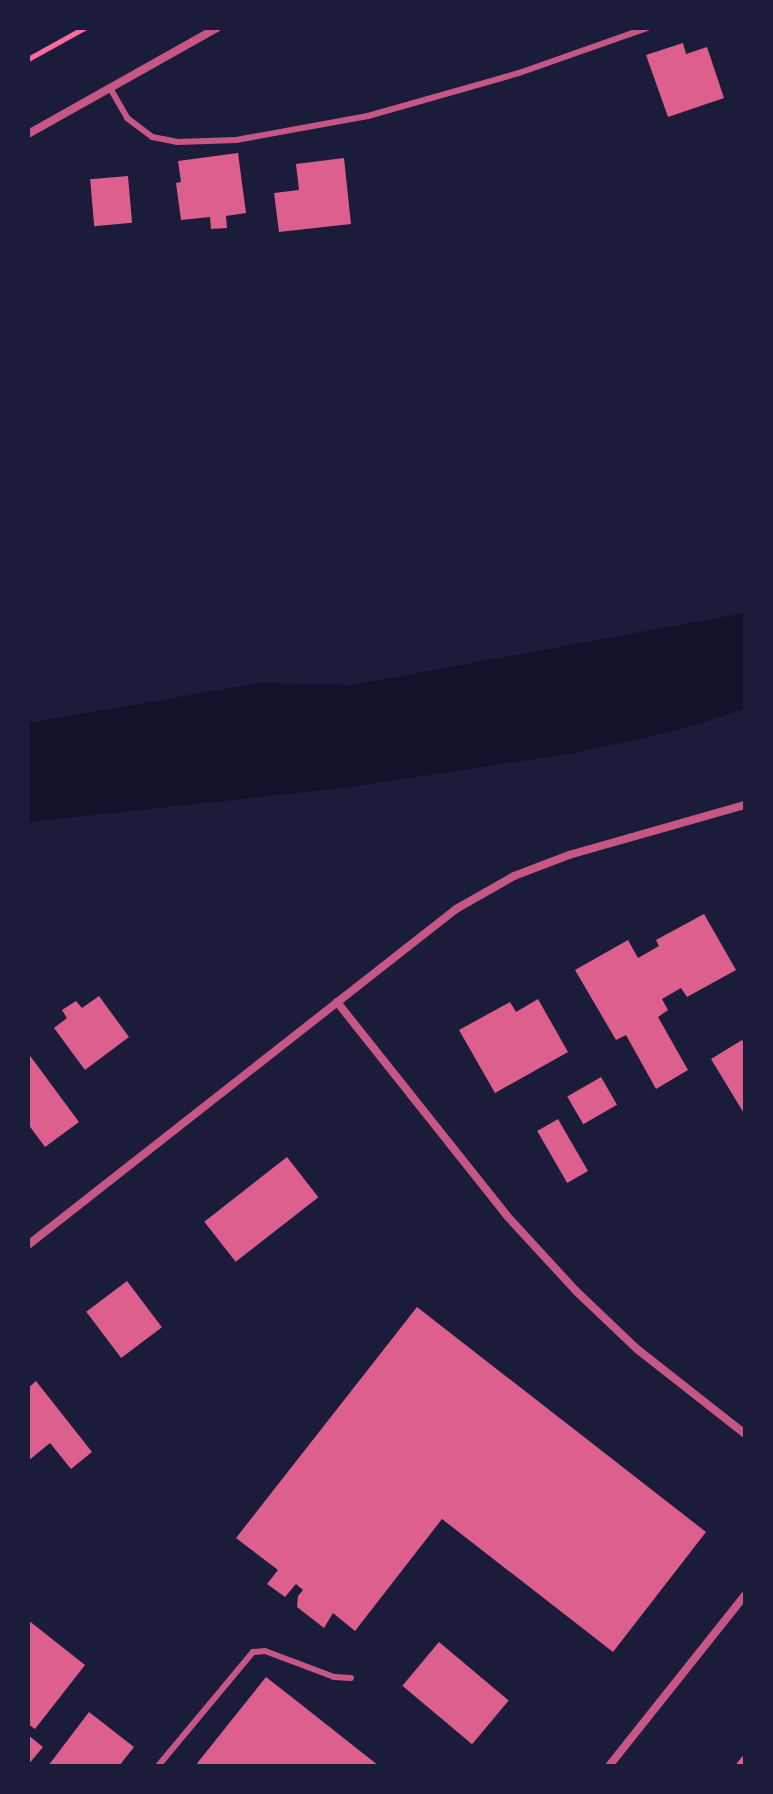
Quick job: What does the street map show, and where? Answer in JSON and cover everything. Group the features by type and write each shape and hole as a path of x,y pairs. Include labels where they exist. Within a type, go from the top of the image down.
{"street":[{"path":"28,134 217,28"},
{"path":"28,1245 456,909 514,876 569,855 745,805"},
{"path":"337,1002 508,1217 576,1291 637,1349 745,1434"},
{"path":"609,1766 745,1595"}],"lane":[{"path":"110,88 127,118 152,137 177,142 236,140 368,116 519,73 647,28"},
{"path":"158,1766 253,1652 265,1651 334,1677 351,1678"}],"path":[{"path":"28,59 84,28"}],"shaded area":[{"path":"745,613 745,709 675,731 575,753 343,788 28,822 28,723 261,683 352,685"}],"building":[{"path":"683,43 686,54 707,47 724,98 668,117 646,55"},
{"path":"238,153 246,213 226,216 227,228 211,229 210,217 181,220 176,183 181,182 178,161"},
{"path":"344,158 351,224 279,232 274,193 299,190 296,164"},
{"path":"128,176 132,223 94,226 90,179"},
{"path":"704,914 736,970 687,997 681,988 662,999 668,1010 658,1017 688,1070 656,1089 626,1035 616,1040 575,970 628,940 638,958 659,946 656,940"},
{"path":"99,996 129,1037 85,1070 54,1028 67,1018 62,1010 76,1001 82,1008"},
{"path":"538,999 568,1052 495,1093 459,1030 510,1002 516,1012"},
{"path":"742,1040 745,1045 745,1115 711,1059"},
{"path":"28,1053 79,1122 45,1147 28,1124"},
{"path":"601,1077 617,1105 583,1124 567,1096"},
{"path":"558,1119 588,1171 567,1183 537,1131"},
{"path":"287,1157 318,1197 236,1262 204,1222"},
{"path":"127,1281 162,1327 121,1358 86,1312"},
{"path":"417,1307 706,1532 613,1652 442,1519 355,1631 333,1613 324,1628 297,1607 298,1596 303,1590 296,1584 285,1597 267,1584 278,1570 236,1538"},
{"path":"36,1381 92,1452 71,1469 50,1443 28,1461 28,1388"},
{"path":"28,1620 85,1665 35,1729 28,1724"},
{"path":"439,1642 509,1700 472,1744 402,1686"},
{"path":"266,1677 298,1702 379,1766 195,1766"},
{"path":"89,1712 134,1747 119,1766 48,1766"},
{"path":"28,1735 43,1747 28,1765"},
{"path":"745,1753 745,1766 735,1766 737,1763"}]}
